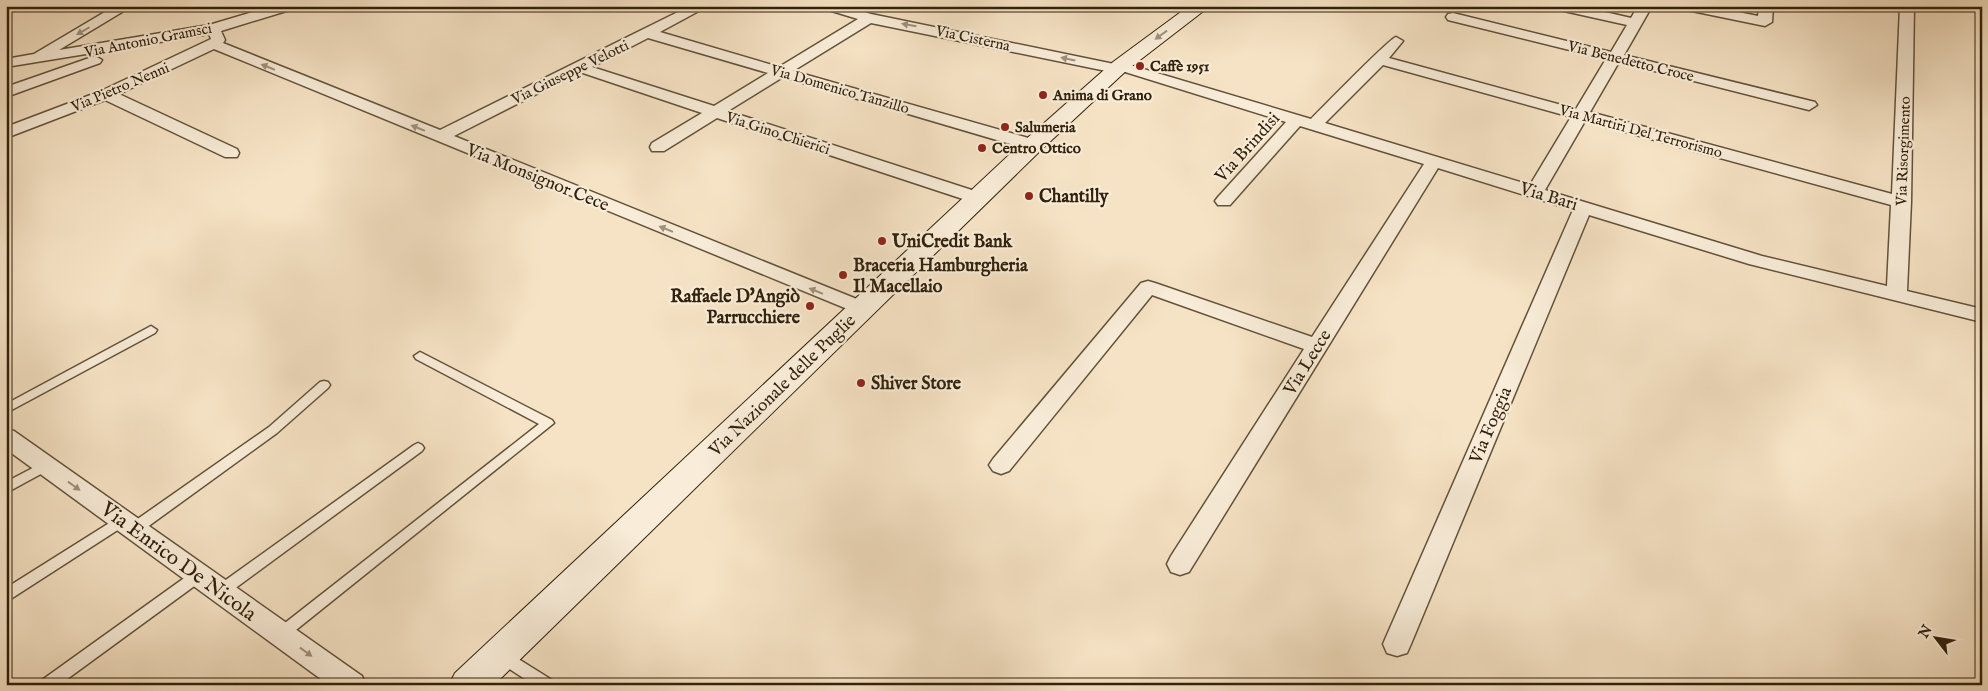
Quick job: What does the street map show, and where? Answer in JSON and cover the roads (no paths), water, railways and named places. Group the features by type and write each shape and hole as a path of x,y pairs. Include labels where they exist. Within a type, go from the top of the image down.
{"main road":[{"name":"Via Nazionale delle Puglie","path":"468,685 1033,145 1118,67 1201,6"}],"street":[{"path":"31,61 125,6"},
{"name":"Via Antonio Gramsci","path":"6,63 31,61 140,44 213,37 288,6"},
{"name":"Via Giuseppe Velotti","path":"439,137 700,6"},
{"name":"Via Cisterna","path":"830,6 869,18 1118,67"},
{"path":"1560,6 1635,23"},
{"path":"1534,192 1645,6"},
{"path":"1687,6 1765,22 1766,6"},
{"name":"Via Risorgimento","path":"1897,296 1902,202 1907,6"},
{"name":"Via Benedetto Croce","path":"1454,17 1810,105"},
{"path":"658,147 869,18"},
{"name":"Via Domenico Tanzillo","path":"647,33 1033,145"},
{"name":"Via Pietro Nenni","path":"6,133 106,94 213,37"},
{"name":"Via Monsignor Cece","path":"213,37 439,137 862,309"},
{"name":"Via Brindisi","path":"1224,201 1306,122 1380,60 1396,41"},
{"path":"6,92 140,44"},
{"name":"Via Martiri Del Terrorismo","path":"1380,60 1902,202"},
{"name":"Via Gino Chierici","path":"578,67 978,198"},
{"name":"Via Bari","path":"1118,67 1306,122 1756,260 1982,316"},
{"path":"106,94 231,153"},
{"name":"Via Lecce","path":"1180,564 1434,161"},
{"name":"Via Foggia","path":"1397,644 1583,207"},
{"path":"1001,465 1148,287 1318,346"},
{"name":"Via Enrico De Nicola","path":"6,437 352,685"}],"lane":[{"path":"6,409 152,330"},
{"path":"281,634 548,423 420,356"},
{"path":"6,596 128,525 273,430 324,385"},
{"path":"221,591 418,448"},
{"path":"6,488 46,466"},
{"path":"47,685 199,576"},
{"path":"500,655 547,685"}],"place":[{"name":"Caffè 1951","path":"1140,66"},
{"name":"Anima di Grano","path":"1043,95"},
{"name":"Salumeria","path":"1005,127"},
{"name":"Centro Ottico","path":"982,148"},
{"name":"Chantilly","path":"1029,196"},
{"name":"UniCredit Bank","path":"882,241"},
{"name":"Braceria Hamburgheria Il Macellaio","path":"843,275"},
{"name":"Raffaele D'Angiò Parrucchiere","path":"810,306"},
{"name":"Shiver Store","path":"861,383"}]}
